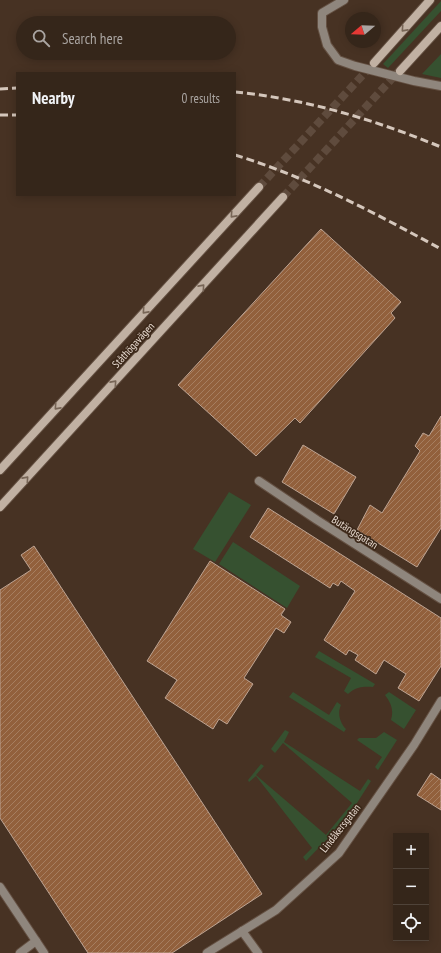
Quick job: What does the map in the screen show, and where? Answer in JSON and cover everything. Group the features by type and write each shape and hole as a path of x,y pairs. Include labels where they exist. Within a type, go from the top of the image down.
{"main road":[{"path":"374,63 430,0"},
{"path":"400,71 441,26"},
{"name":"Ståthögavägen","path":"0,470 259,187"},
{"name":"Ståthögavägen","path":"0,507 284,197"}],"street":[{"path":"344,0 322,13 322,27 327,45 338,60 355,66 414,81 441,86"},
{"name":"Butängsgatan","path":"259,482 441,599"},
{"name":"Lindåkersgatan","path":"207,953 276,910 338,853 414,745 441,701"},
{"path":"0,887 44,953"},
{"path":"242,931 258,953"},
{"path":"20,953 36,941"}],"green space":[{"path":"441,1 441,11 388,68 383,64"},
{"path":"441,54 441,78 422,74"},
{"path":"229,492 251,505 215,562 193,549"},
{"path":"233,542 300,586 287,608 219,564"},
{"path":"319,651 375,684 373,687 357,688 348,694 344,691 351,678 315,657"},
{"path":"293,692 329,715 337,702 341,705 339,715 342,724 346,729 344,732 289,697"},
{"path":"389,692 416,710 404,729 391,720 391,707 385,695"},
{"path":"285,730 289,732 284,742 360,791 368,779 371,781 357,803 337,829 306,861 303,857 312,848 256,776 249,782 248,780 261,764 264,766 256,775 326,835 352,803 283,743 275,753 271,749"},
{"path":"384,732 397,740 378,770 375,767 382,757 357,740 359,738 376,738"}],"building":[{"path":"321,229 401,302 391,313 395,318 300,423 295,418 256,456 178,385"},
{"path":"441,416 441,528 417,567 357,530 370,505 382,513 420,451 415,446 423,433 429,436"},
{"path":"303,445 356,477 334,514 282,482"},
{"path":"268,508 441,618 441,666 419,701 398,688 406,674 384,660 376,674 355,660 358,655 349,650 346,655 324,640 355,591 341,581 338,586 333,583 330,588 250,537"},
{"path":"34,546 262,894 172,953 88,953 0,818 0,590 31,570 21,555"},
{"path":"210,561 285,609 281,615 291,622 284,633 276,628 244,678 253,684 227,724 219,719 213,729 165,698 177,680 147,661"},
{"path":"431,773 441,780 441,810 417,795"}],"tunnel":[{"path":"259,187 372,65"},
{"path":"283,197 399,71"}],"railway":[{"path":"0,89 16,88"},
{"path":"236,92 262,95 314,105 391,128 441,147"},
{"path":"0,115 16,115"},
{"path":"236,155 314,185 366,209 441,249"}]}
